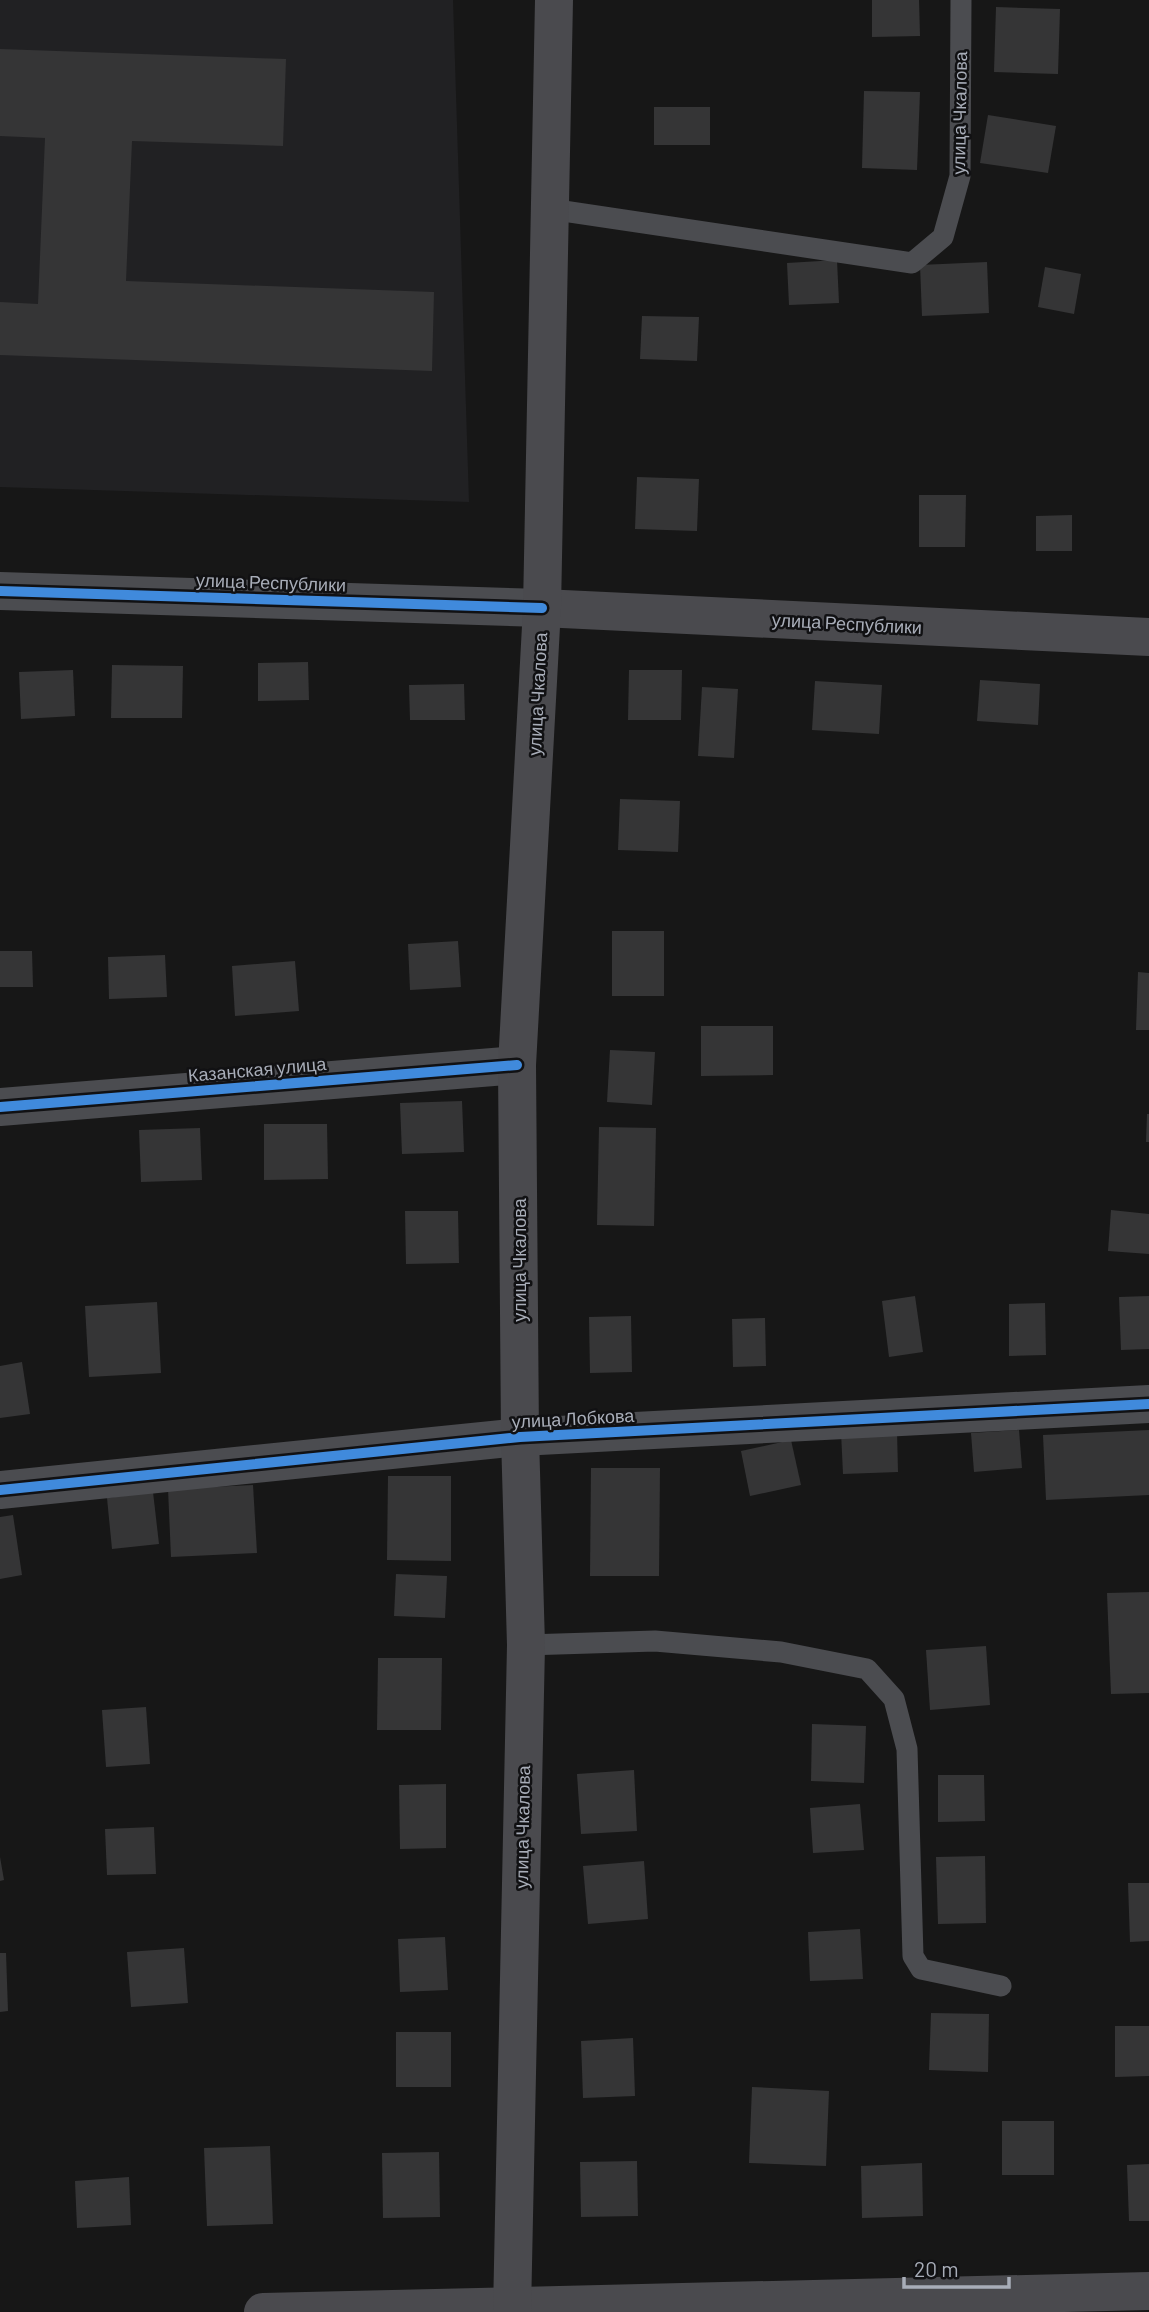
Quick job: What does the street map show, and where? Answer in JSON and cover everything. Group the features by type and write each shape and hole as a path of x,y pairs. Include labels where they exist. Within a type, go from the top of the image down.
{"main road":[{"name":"улица Чкалова","path":"512,2309 526,1645 520,1437 517,1065 542,608 554,0"},
{"name":"улица Республики","path":"542,608 1149,637"},
{"path":"263,2312 512,2309 1149,2291"}],"street":[{"name":"улица Республики","path":"0,591 542,608"},
{"name":"Казанская улица","path":"0,1107 517,1065"},
{"name":"улица Лобкова","path":"0,1490 520,1437 1149,1404"}],"lane":[{"name":"улица Чкалова","path":"550,209 912,263 943,237 960,176 961,0"},
{"path":"526,1645 655,1641 781,1652 867,1669 894,1699 907,1749 913,1956 920,1969 1001,1986"}],"shaded area":[{"path":"0,0 453,0 469,502 0,487"}],"building":[{"path":"872,0 919,0 920,36 872,37"},
{"path":"996,7 1060,9 1058,74 994,72"},
{"path":"0,49 286,59 283,146 132,141 126,281 434,292 432,371 0,355 0,302 38,304 45,138 0,136"},
{"path":"864,91 920,92 917,170 862,168"},
{"path":"654,107 710,107 710,145 654,145"},
{"path":"988,115 1056,126 1048,173 980,163"},
{"path":"837,260 839,303 789,305 787,263"},
{"path":"987,262 989,313 922,316 920,265"},
{"path":"1045,267 1081,274 1074,314 1038,307"},
{"path":"642,316 699,317 697,361 640,359"},
{"path":"637,477 699,479 697,531 635,529"},
{"path":"919,495 966,495 965,547 919,547"},
{"path":"1072,515 1072,551 1036,551 1036,516"},
{"path":"308,662 309,700 258,701 258,663"},
{"path":"112,665 183,666 182,718 111,718"},
{"path":"73,670 75,716 21,719 19,672"},
{"path":"629,670 682,670 681,720 628,720"},
{"path":"980,680 1040,684 1038,725 977,721"},
{"path":"815,681 882,685 879,734 812,730"},
{"path":"464,684 465,720 410,720 409,685"},
{"path":"702,687 738,689 734,758 698,756"},
{"path":"620,799 680,801 678,852 618,850"},
{"path":"612,931 664,931 664,996 612,996"},
{"path":"458,941 461,987 410,990 408,944"},
{"path":"0,951 32,951 33,987 0,987"},
{"path":"165,955 167,997 109,999 108,957"},
{"path":"295,961 299,1011 235,1016 232,966"},
{"path":"1138,972 1149,973 1149,1030 1136,1030"},
{"path":"701,1026 773,1026 773,1075 701,1076"},
{"path":"610,1050 655,1052 652,1105 607,1102"},
{"path":"462,1101 464,1152 402,1154 400,1103"},
{"path":"1149,1114 1149,1142 1146,1142"},
{"path":"264,1124 327,1124 328,1179 264,1180"},
{"path":"599,1127 656,1128 654,1226 597,1225"},
{"path":"200,1128 202,1180 141,1182 139,1130"},
{"path":"1111,1210 1149,1214 1149,1254 1108,1251"},
{"path":"405,1211 458,1211 459,1263 406,1264"},
{"path":"915,1296 923,1352 889,1357 882,1301"},
{"path":"1149,1296 1149,1349 1121,1350 1119,1297"},
{"path":"157,1302 161,1373 89,1377 85,1306"},
{"path":"1045,1303 1046,1355 1009,1356 1009,1304"},
{"path":"631,1316 632,1372 590,1373 589,1317"},
{"path":"765,1318 766,1366 733,1367 732,1319"},
{"path":"22,1362 30,1414 0,1418 0,1366"},
{"path":"1019,1430 1022,1468 974,1472 971,1433"},
{"path":"1149,1430 1149,1495 1046,1500 1043,1435"},
{"path":"897,1431 898,1472 843,1474 841,1432"},
{"path":"791,1440 801,1485 750,1496 741,1451"},
{"path":"591,1468 660,1468 659,1576 590,1576"},
{"path":"388,1476 451,1476 451,1561 387,1560"},
{"path":"253,1485 257,1553 171,1557 168,1489"},
{"path":"153,1492 159,1544 112,1549 107,1498"},
{"path":"13,1515 22,1575 0,1579 0,1517"},
{"path":"396,1574 447,1576 445,1618 394,1616"},
{"path":"1149,1592 1149,1693 1111,1694 1107,1593"},
{"path":"986,1646 990,1705 930,1710 926,1650"},
{"path":"378,1658 442,1658 441,1730 377,1730"},
{"path":"146,1707 150,1764 106,1767 102,1710"},
{"path":"812,1724 866,1726 864,1783 811,1781"},
{"path":"634,1770 637,1831 581,1834 577,1774"},
{"path":"938,1775 984,1775 985,1821 938,1822"},
{"path":"446,1784 446,1848 400,1849 399,1785"},
{"path":"860,1804 864,1850 813,1853 810,1808"},
{"path":"154,1827 156,1874 107,1875 105,1829"},
{"path":"985,1856 986,1923 938,1924 936,1857"},
{"path":"0,1857 4,1880 0,1881"},
{"path":"644,1861 648,1919 588,1924 583,1866"},
{"path":"1128,1883 1149,1883 1149,1941 1130,1942"},
{"path":"860,1929 863,1979 810,1981 808,1932"},
{"path":"445,1937 448,1990 400,1992 398,1939"},
{"path":"184,1948 188,2003 131,2007 127,1952"},
{"path":"0,1953 6,1953 8,2011 0,2012"},
{"path":"931,2013 989,2014 988,2072 929,2070"},
{"path":"1115,2026 1149,2026 1149,2076 1115,2077"},
{"path":"396,2032 451,2032 451,2087 396,2087"},
{"path":"633,2038 635,2096 583,2098 581,2041"},
{"path":"752,2087 829,2091 826,2166 749,2163"},
{"path":"1002,2121 1054,2121 1054,2175 1002,2175"},
{"path":"270,2146 273,2224 207,2226 204,2148"},
{"path":"439,2152 440,2217 383,2218 382,2153"},
{"path":"637,2161 638,2216 581,2217 580,2162"},
{"path":"922,2163 923,2216 862,2218 861,2166"},
{"path":"1149,2164 1149,2221 1129,2221 1127,2165"},
{"path":"129,2177 131,2225 77,2228 75,2181"}],"cycle path":[{"path":"0,591 542,608"},
{"path":"0,1107 517,1065"},
{"path":"0,1490 520,1437 1149,1404"}]}
